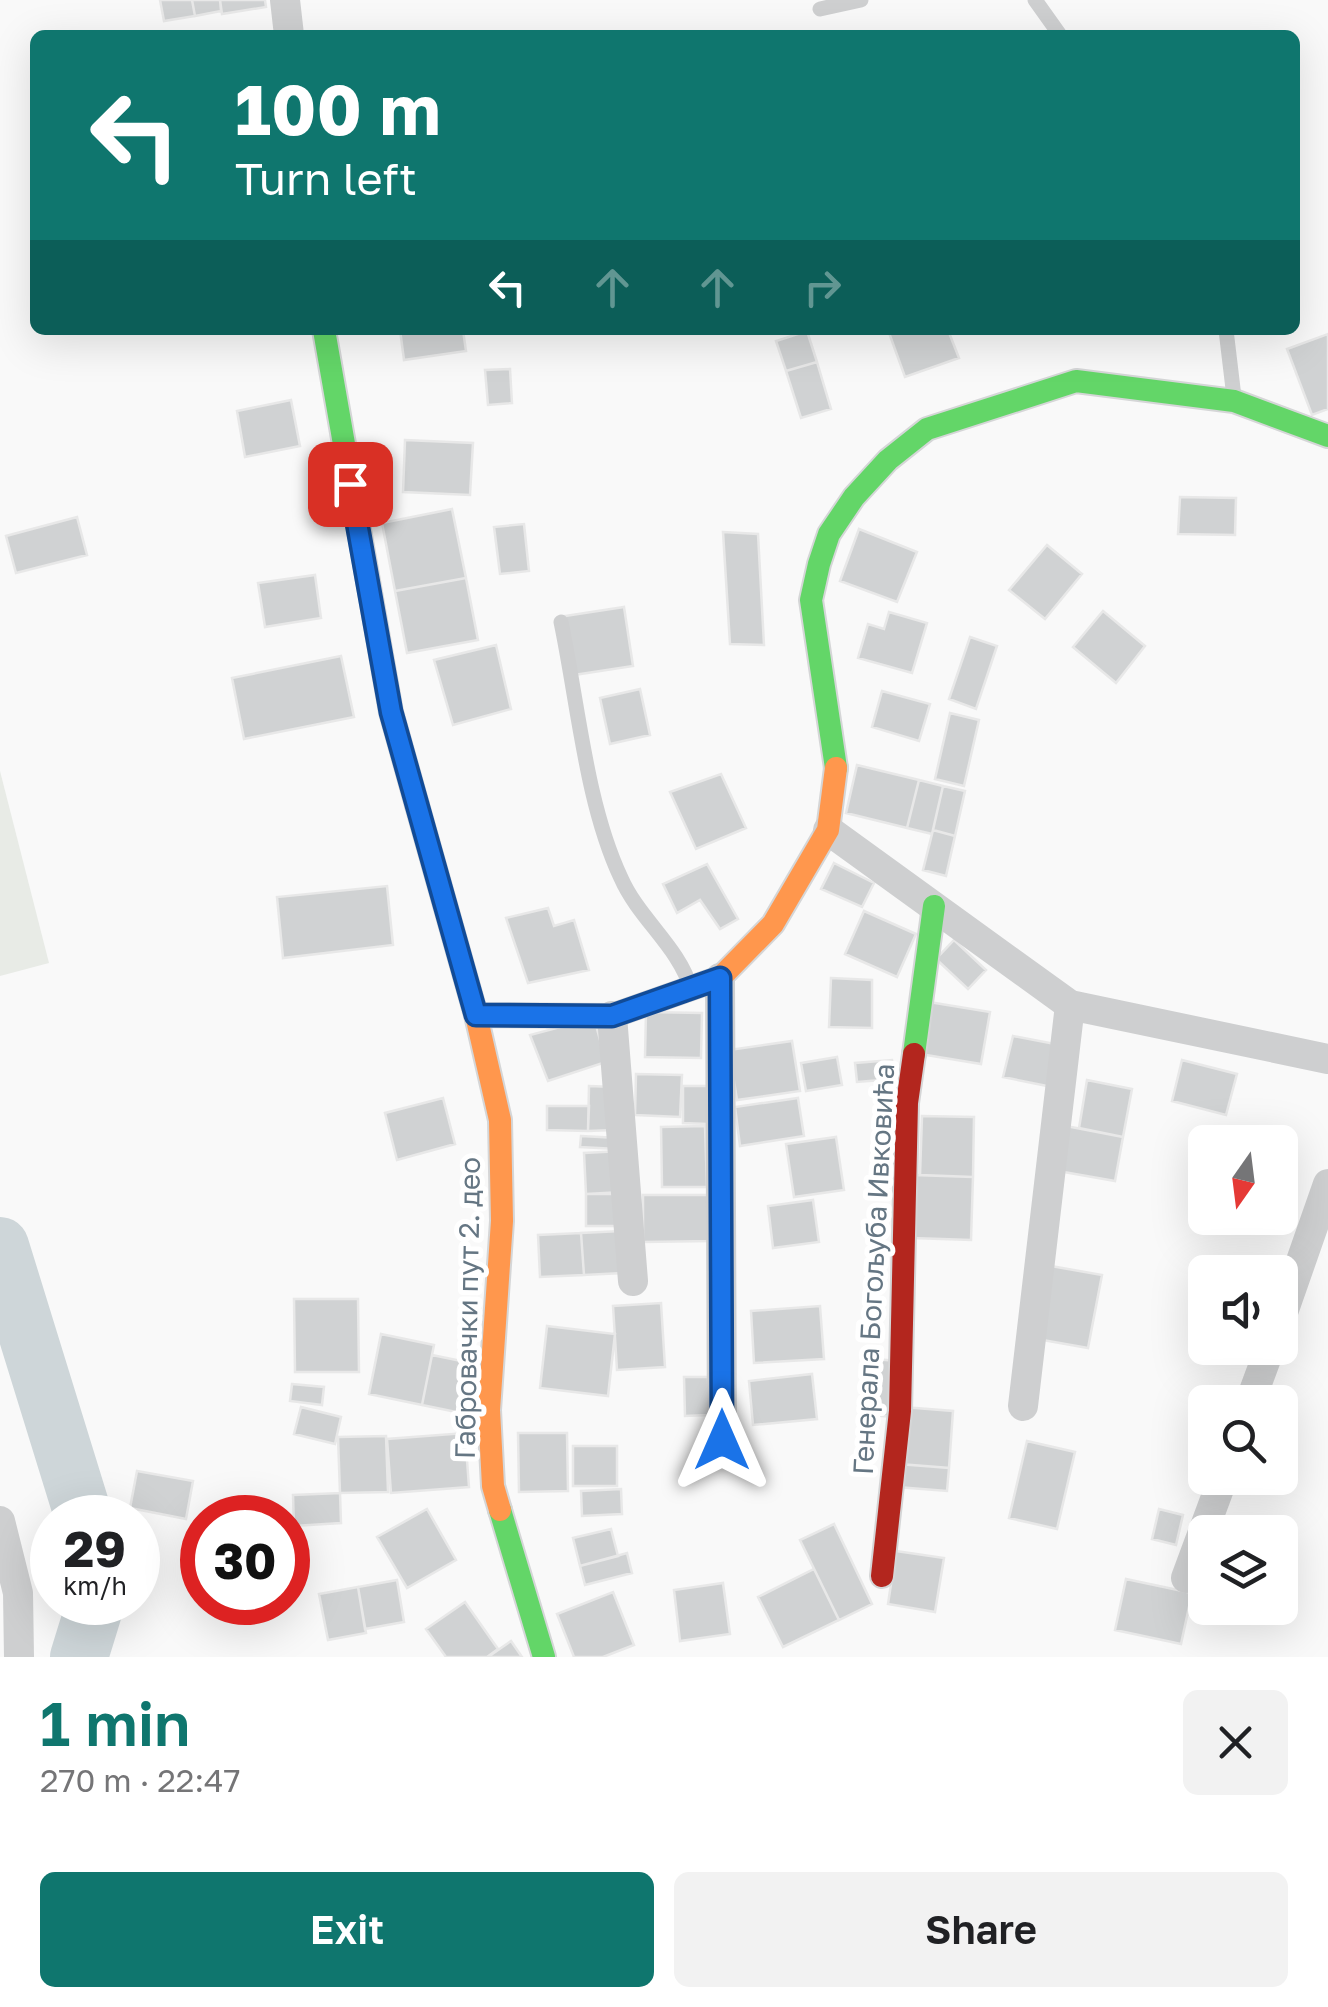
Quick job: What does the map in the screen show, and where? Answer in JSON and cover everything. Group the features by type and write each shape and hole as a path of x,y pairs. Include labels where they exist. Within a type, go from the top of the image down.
{"street":[{"path":"285,0 288,30"},
{"name":"Габровачки пут 2. део","path":"325,335 391,712 476,1015 500,1120 502,1221 489,1410 493,1486 544,1657"},
{"path":"476,1015 612,1016 720,978 773,924 828,830 836,776 811,600 829,534 854,497 888,460 927,430 1076,381 1234,401 1328,436"},
{"path":"828,830 1070,1005 1328,1059"},
{"name":"Генерала Богољуба Ивковића","path":"882,1576 901,1395 908,1103 934,906"},
{"path":"720,978 722,1440"},
{"path":"1023,1406 1070,1005"},
{"path":"612,1016 633,1281"},
{"path":"1298,1270 1328,1184"},
{"path":"1186,1578 1217,1495"},
{"path":"0,1521 18,1593 20,1657"}],"lane":[{"path":"820,9 860,0"},
{"path":"1034,0 1056,30"},
{"path":"1227,335 1234,401"},
{"path":"561,622 596,805 612,858 630,897 682,964 691,989"}],"shaded area":[{"path":"0,771 49,963 0,976"}],"building":[{"path":"160,0 192,0 195,16 164,21"},
{"path":"192,0 220,0 221,11 195,16"},
{"path":"220,0 265,0 266,7 222,14"},
{"path":"1328,334 1328,409 1312,415 1287,349"},
{"path":"401,335 464,335 466,351 404,360"},
{"path":"808,335 817,362 786,371 776,341"},
{"path":"890,335 950,335 959,358 905,377"},
{"path":"817,362 831,409 801,418 786,371"},
{"path":"510,369 512,403 488,405 485,370"},
{"path":"291,400 300,446 245,457 237,411"},
{"path":"405,440 473,443 470,495 403,492"},
{"path":"1180,497 1236,498 1235,535 1178,534"},
{"path":"452,509 466,578 395,591 382,523"},
{"path":"77,517 87,555 16,573 6,536"},
{"path":"524,524 529,571 500,574 494,527"},
{"path":"859,529 917,552 897,602 840,581"},
{"path":"723,532 758,534 764,645 730,644"},
{"path":"1047,545 1082,574 1045,619 1009,590"},
{"path":"315,575 321,618 265,627 258,583"},
{"path":"466,578 478,640 407,653 395,591"},
{"path":"624,607 633,666 574,675 565,616"},
{"path":"1103,611 1145,646 1116,683 1073,647"},
{"path":"889,612 927,623 912,673 858,658 868,624 884,629"},
{"path":"970,637 997,646 976,709 949,699"},
{"path":"496,645 511,709 453,725 434,660"},
{"path":"341,656 354,717 244,739 232,678"},
{"path":"640,689 650,735 610,744 600,698"},
{"path":"882,691 930,704 919,741 872,727"},
{"path":"950,713 979,720 964,786 935,779"},
{"path":"857,765 919,780 907,828 846,813"},
{"path":"721,774 746,828 696,849 670,792"},
{"path":"919,780 943,786 932,834 907,828"},
{"path":"943,786 965,791 955,836 933,830"},
{"path":"933,830 955,836 946,876 923,870"},
{"path":"834,863 874,883 862,907 821,889"},
{"path":"707,864 738,919 720,929 700,900 677,913 663,884"},
{"path":"387,886 393,945 283,958 277,897"},
{"path":"548,908 554,926 574,920 589,970 528,983 506,918"},
{"path":"864,911 916,934 897,977 845,954"},
{"path":"954,940 986,970 968,989 936,959"},
{"path":"831,978 872,980 872,1028 829,1027"},
{"path":"929,1002 990,1012 981,1064 920,1054"},
{"path":"646,1012 702,1013 701,1058 645,1057"},
{"path":"594,1018 606,1062 548,1081 530,1035"},
{"path":"1013,1036 1055,1044 1047,1086 1003,1077"},
{"path":"792,1041 800,1091 737,1100 729,1050"},
{"path":"837,1057 842,1085 806,1091 801,1063"},
{"path":"892,1060 894,1079 857,1082 855,1063"},
{"path":"1182,1060 1237,1074 1226,1115 1172,1101"},
{"path":"636,1074 682,1075 680,1117 635,1115"},
{"path":"1087,1080 1132,1089 1123,1137 1079,1128"},
{"path":"900,1085 901,1102 875,1103 874,1086"},
{"path":"589,1086 614,1087 614,1130 588,1131"},
{"path":"683,1086 709,1086 708,1124 683,1123"},
{"path":"443,1098 455,1144 397,1160 385,1113"},
{"path":"798,1098 804,1136 740,1146 735,1107"},
{"path":"547,1106 589,1106 588,1131 547,1130"},
{"path":"922,1116 974,1117 973,1177 920,1175"},
{"path":"705,1126 707,1187 662,1187 661,1127"},
{"path":"1066,1126 1123,1137 1115,1181 1058,1171"},
{"path":"581,1136 618,1138 617,1149 580,1147"},
{"path":"836,1137 844,1190 794,1197 786,1144"},
{"path":"621,1151 623,1192 586,1194 584,1153"},
{"path":"914,1175 973,1177 971,1240 912,1238"},
{"path":"586,1194 621,1194 621,1226 586,1226"},
{"path":"643,1195 711,1195 711,1241 643,1242"},
{"path":"813,1200 819,1242 773,1248 768,1206"},
{"path":"621,1231 623,1273 584,1275 581,1233"},
{"path":"581,1233 584,1275 540,1277 538,1235"},
{"path":"1051,1266 1102,1275 1088,1348 1037,1339"},
{"path":"294,1299 358,1299 359,1372 295,1372"},
{"path":"661,1303 665,1367 617,1370 613,1306"},
{"path":"820,1306 824,1359 754,1363 751,1311"},
{"path":"547,1326 615,1334 608,1396 540,1388"},
{"path":"381,1334 434,1345 422,1405 369,1394"},
{"path":"432,1355 476,1364 466,1414 422,1405"},
{"path":"863,1358 897,1361 893,1417 859,1414"},
{"path":"812,1374 817,1419 753,1425 749,1381"},
{"path":"684,1377 708,1377 709,1415 685,1416"},
{"path":"292,1384 324,1387 322,1405 290,1401"},
{"path":"301,1407 341,1417 335,1444 294,1434"},
{"path":"903,1407 953,1411 949,1468 899,1464"},
{"path":"465,1433 469,1487 391,1493 387,1439"},
{"path":"518,1433 567,1433 568,1491 519,1492"},
{"path":"386,1436 388,1492 340,1493 338,1437"},
{"path":"1027,1441 1075,1452 1057,1529 1009,1518"},
{"path":"573,1446 617,1446 617,1486 573,1486"},
{"path":"899,1464 949,1468 947,1491 897,1487"},
{"path":"137,1471 193,1481 190,1495 180,1495 180,1518 160,1514 160,1495 132,1495"},
{"path":"621,1489 622,1514 582,1516 581,1491"},
{"path":"340,1493 341,1523 310,1525 310,1495 293,1495"},
{"path":"427,1509 456,1560 407,1588 377,1537"},
{"path":"1159,1509 1183,1515 1176,1545 1152,1539"},
{"path":"834,1524 872,1604 839,1620 800,1540"},
{"path":"611,1529 618,1556 580,1566 573,1538"},
{"path":"896,1551 944,1558 935,1612 888,1604"},
{"path":"627,1553 632,1573 585,1585 580,1566"},
{"path":"814,1569 839,1620 783,1647 758,1597"},
{"path":"1126,1579 1188,1592 1181,1644 1115,1630"},
{"path":"397,1580 404,1622 365,1629 358,1587"},
{"path":"723,1583 730,1634 680,1641 674,1590"},
{"path":"358,1587 366,1633 328,1640 319,1594"},
{"path":"613,1592 634,1645 603,1657 574,1657 557,1614"},
{"path":"465,1602 498,1649 487,1657 446,1657 426,1629"},
{"path":"511,1641 522,1657 488,1657"}],"waterway":[{"path":"0,1246 77,1495"},
{"path":"79,1657 89,1625"}],"traffic: fast":[{"path":"325,335 391,712 417,805"},
{"path":"836,768 811,600 819,564 829,534 854,497 888,460 927,429 1076,381 1234,401 1328,436"},
{"path":"914,1054 934,906"},
{"path":"500,1510 544,1657"}],"traffic: slow":[{"path":"476,1015 612,1016 720,978 773,924 828,830 836,768"},
{"path":"417,805 476,1015 500,1120 502,1221 489,1410 493,1486 500,1510"}],"traffic: jam":[{"path":"882,1576 900,1411 907,1103 914,1054"}],"route":[{"path":"350,484 391,712 476,1015 612,1016 662,1002 720,978 722,1440"}]}
